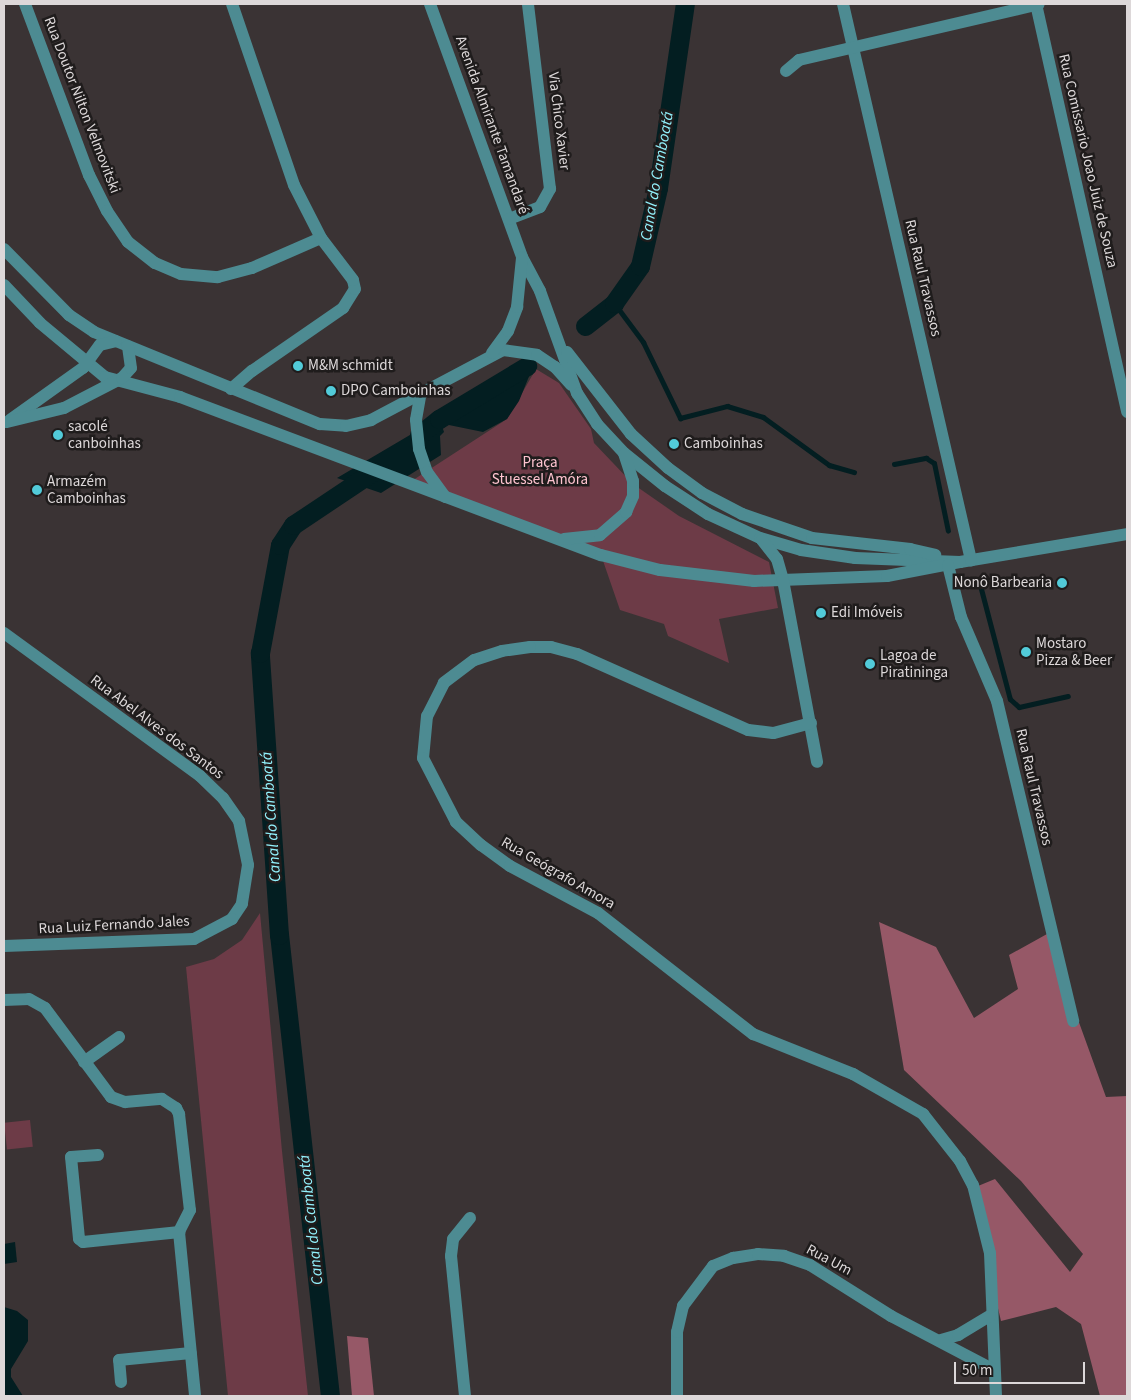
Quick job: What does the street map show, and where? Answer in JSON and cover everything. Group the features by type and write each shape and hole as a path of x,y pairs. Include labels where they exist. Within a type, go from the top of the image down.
{"street":[{"name":"Rua Doutor Nilton Velmovitski","path":"25,4 89,175 103,204 128,242 155,264 181,274 218,277 252,268 322,238"},
{"path":"231,389 252,371 343,308 352,298 353,280 322,238 294,185 232,4"},
{"name":"Avenida Almirante Tamandaré","path":"430,4 522,257 540,291 577,393 597,424 624,453 686,501 760,538 828,555 960,562 1127,534"},
{"name":"Via Chico Xavier","path":"509,219 540,207 550,189 528,4"},
{"name":"Rua Raul Travassos","path":"843,4 960,562 961,617 996,701 1073,1021"},
{"path":"786,71 799,60 1037,4"},
{"name":"Rua Comissario Joao Juiz de Souza","path":"1037,4 1127,412"},
{"path":"4,249 69,315 94,332 302,418 334,426 371,420 420,397 492,353 510,349 537,355 555,367 577,393"},
{"name":"Avenida Almirante Tamandaré","path":"492,353 508,331 517,307 522,257"},
{"path":"4,285 40,323 101,374 116,381 180,397 556,539 660,570 727,580 783,580 887,576 960,562"},
{"path":"557,337 603,402 631,434 668,468 702,493 742,514 812,538 910,549 960,562"},
{"path":"5,423 88,363 100,345 122,344"},
{"path":"5,423 64,408 116,381 131,368 122,344"},
{"path":"420,397 417,413 418,442 427,472 446,498"},
{"path":"556,539 600,535 626,512 633,496 634,481 624,453"},
{"path":"760,538 774,553 783,580 817,762"},
{"name":"Rua Abel Alves dos Santos","path":"4,633 200,776 223,798 239,821 246,844 248,881 242,904"},
{"name":"Rua Geógrafo Amora","path":"811,723 772,733 748,730 577,654 551,646 530,647 502,651 474,660 444,683 427,716 424,758 456,822 480,845 510,866 598,913 753,1034 853,1074 923,1114 960,1161 972,1184 990,1254 990,1316 996,1396"},
{"name":"Rua Luiz Fernando Jales","path":"4,946 194,939 232,919 242,904"},
{"path":"4,1000 30,999 45,1008 84,1062 118,1101 162,1099 176,1108 180,1119 190,1210 180,1232 195,1396"},
{"path":"84,1062 119,1037"},
{"path":"98,1155 71,1157 79,1238 83,1242 180,1232"},
{"path":"465,1396 451,1256 453,1239 470,1218"},
{"name":"Rua Um","path":"677,1396 677,1332 683,1306 713,1266 733,1258 758,1254 784,1256 810,1265 891,1316 941,1340 994,1370"},
{"path":"941,1340 958,1335 990,1316"},
{"path":"121,1382 119,1360 191,1353"}],"green space":[{"name":"Praça Stuessel Amóra","path":"536,369 559,383 591,429 594,443 633,484 679,516 769,562 778,608 719,619 729,663 668,636 664,624 620,610 601,555 407,484 507,419"},
{"path":"260,913 282,1151 308,1396 228,1396 186,967 214,959 242,940"},
{"path":"30,1120 33,1147 7,1150 4,1123"}],"shaded area":[{"path":"879,922 936,947 974,1018 1018,989 1009,955 1047,934 1106,1097 1127,1096 1127,1396 1100,1396 1081,1324 1056,1307 1001,1321 982,1240 978,1186 995,1179 1070,1272 1083,1254 1021,1181 904,1070"},
{"path":"347,1336 368,1338 374,1396 352,1396"}],"water":[{"path":"527,366 530,374 519,401 507,419 483,432 444,424 442,426 444,432 440,436 441,455 381,493 337,478"},
{"path":"15,1242 17,1262 4,1264 4,1244"},
{"path":"4,1307 17,1311 28,1320 28,1341 11,1369 11,1377 23,1396 4,1396"}],"waterway":[{"name":"Canal do Camboatá","path":"585,326 614,303 640,266 658,188 685,4"},
{"path":"614,303 643,342 680,418 727,406 763,417 829,465 854,472"},
{"name":"Canal do Camboatá","path":"419,435 439,419 527,366"},
{"path":"894,464 926,458 934,463 948,531"},
{"name":"Canal do Camboatá","path":"330,1396 279,935 260,653 280,545 293,525 374,471"},
{"path":"980,585 1010,699 1019,707 1068,696"}],"place":[{"name":"M&M schmidt","path":"298,366"},
{"name":"DPO Camboinhas","path":"331,391"},
{"name":"sacolé canboinhas","path":"58,435"},
{"name":"Camboinhas","path":"674,444"},
{"name":"Armazém Camboinhas","path":"37,490"},
{"name":"Nonô Barbearia","path":"1062,583"},
{"name":"Edi Imóveis","path":"821,613"},
{"name":"Mostaro Pizza & Beer","path":"1026,652"},
{"name":"Lagoa de Piratininga","path":"870,664"}]}
